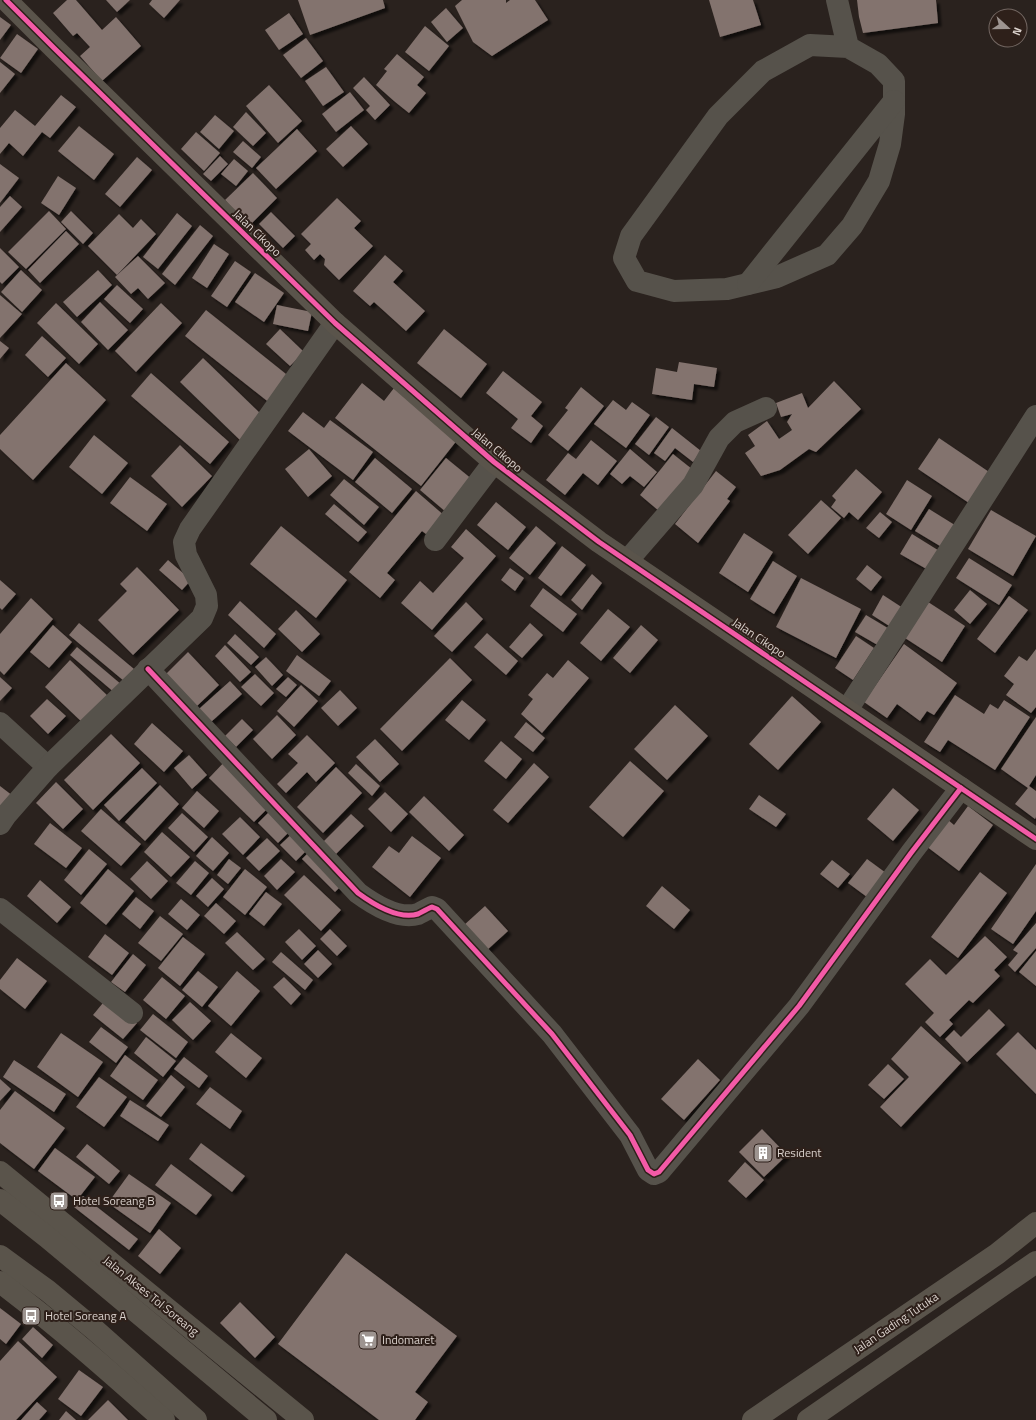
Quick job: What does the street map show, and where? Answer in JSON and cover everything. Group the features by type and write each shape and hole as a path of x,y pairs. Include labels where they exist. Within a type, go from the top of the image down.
{"street":[{"name":"Jalan Cikopo","path":"6,0 336,322 494,462 627,561 1036,839"},
{"path":"837,0 848,47"},
{"path":"810,46 848,47 878,64 894,81 894,114 890,144 879,181 852,226 827,255 777,277 727,289 674,291 637,281 624,258 631,236 718,116 763,71 810,46"},
{"path":"748,284 894,101"},
{"path":"0,824 48,766 202,618 207,606 206,595 186,555 184,542 190,529 336,322"},
{"path":"627,561 692,485 719,438 735,422 766,408"},
{"path":"847,710 1036,416"},
{"path":"434,540 494,462"},
{"path":"148,669 358,893 371,903 393,912 409,915 417,914 432,907 437,909 552,1034 630,1134 648,1170 654,1174 659,1172 799,1006 911,853 961,788"},
{"path":"0,724 48,766"},
{"path":"0,909 132,1013"},
{"name":"Jalan Akses Tol Soreang","path":"0,1172 303,1420"},
{"name":"Jalan Akses Tol Soreang","path":"0,1200 47,1237 266,1420"},
{"name":"Jalan Gading Tutuka","path":"753,1420 998,1254 1036,1223"},
{"path":"0,1256 48,1291 72,1311 196,1420"},
{"path":"808,1420 1036,1262"},
{"path":"0,1282 76,1342 164,1420"}],"building":[{"path":"67,0 76,0 102,30 116,17 141,46 102,81 80,56 90,47 77,33 73,36 53,13"},
{"path":"106,0 130,0 117,12"},
{"path":"152,0 180,0 164,18 149,4"},
{"path":"298,0 383,0 385,8 310,35"},
{"path":"462,0 506,0 506,3 510,0 535,0 548,20 492,56 473,42 455,6"},
{"path":"709,0 753,0 761,25 720,37"},
{"path":"857,0 936,0 938,23 863,33"},
{"path":"446,8 463,28 447,42 431,22"},
{"path":"289,13 303,34 279,50 265,30"},
{"path":"0,17 11,25 0,40"},
{"path":"425,26 449,46 429,71 405,52"},
{"path":"17,34 38,49 21,73 0,58"},
{"path":"306,38 323,61 301,78 283,55"},
{"path":"397,54 424,77 417,85 426,93 409,113 376,85 387,71 384,69"},
{"path":"0,62 15,74 0,93"},
{"path":"326,67 344,92 323,106 305,81"},
{"path":"364,77 390,105 375,120 366,110 370,106 353,88"},
{"path":"269,85 302,121 278,143 246,106"},
{"path":"350,92 364,110 336,132 322,114"},
{"path":"61,95 76,107 50,138 42,132 23,156 9,143 0,154 0,128 15,110 35,126"},
{"path":"246,112 266,133 253,146 233,127"},
{"path":"215,115 234,131 219,149 200,132"},
{"path":"79,126 114,154 94,180 58,151"},
{"path":"351,126 368,144 343,167 326,149"},
{"path":"297,129 317,151 276,189 256,168"},
{"path":"196,132 220,153 204,171 181,149"},
{"path":"243,141 261,157 252,168 233,152"},
{"path":"220,156 228,164 211,181 203,174"},
{"path":"137,157 152,170 120,207 105,194"},
{"path":"234,159 248,171 236,186 221,174"},
{"path":"0,164 19,178 0,203"},
{"path":"253,173 277,198 249,226 225,200"},
{"path":"58,176 76,188 59,215 41,203"},
{"path":"10,196 22,207 0,232 0,207"},
{"path":"337,198 361,221 354,228 373,246 339,280 324,265 325,259 320,254 314,260 305,250 311,244 301,234"},
{"path":"49,211 66,229 26,269 8,252"},
{"path":"71,211 93,233 83,244 61,222"},
{"path":"271,212 295,236 283,248 259,224"},
{"path":"177,213 192,226 158,269 143,257"},
{"path":"119,214 133,228 141,219 156,234 117,275 88,246"},
{"path":"200,225 213,236 175,285 162,274"},
{"path":"66,231 79,244 40,283 28,270"},
{"path":"214,244 229,254 207,288 192,278"},
{"path":"0,248 19,267 2,284 0,282"},
{"path":"385,255 403,271 393,282 425,311 406,331 374,302 370,306 353,291"},
{"path":"138,256 165,283 148,299 138,288 131,294 115,277"},
{"path":"235,261 251,272 227,307 211,296"},
{"path":"21,270 42,290 22,312 1,292"},
{"path":"98,270 112,285 77,317 63,302"},
{"path":"255,273 284,293 264,322 235,302"},
{"path":"117,285 143,309 130,323 104,299"},
{"path":"0,295 22,314 0,338"},
{"path":"100,302 128,330 108,350 81,322"},
{"path":"56,303 98,344 79,364 37,323"},
{"path":"161,303 182,323 136,372 115,351"},
{"path":"277,305 312,312 308,331 273,324"},
{"path":"206,310 291,378 271,404 185,336"},
{"path":"280,329 304,352 290,366 266,344"},
{"path":"444,329 487,364 461,398 417,363"},
{"path":"42,336 66,358 48,377 25,355"},
{"path":"0,341 9,348 0,359"},
{"path":"203,358 265,418 242,442 180,382"},
{"path":"679,362 717,368 714,387 694,384 692,400 652,394 656,368 677,372"},
{"path":"66,363 106,400 33,480 0,449 0,435"},
{"path":"503,371 542,402 531,416 543,426 531,443 511,428 518,419 486,393"},
{"path":"151,373 229,442 210,464 131,396"},
{"path":"834,381 861,409 816,452 809,449 780,470 761,476 745,453 755,446 748,435 767,421 779,439 792,430 787,422 792,414 781,417 776,403 802,393 808,408"},
{"path":"362,383 384,401 394,388 458,439 421,486 335,418"},
{"path":"581,387 604,406 568,451 548,435 568,410 565,408"},
{"path":"613,400 626,410 632,402 650,415 626,448 594,424"},
{"path":"303,412 324,428 330,420 373,452 353,480 288,431"},
{"path":"656,417 669,427 649,455 635,444"},
{"path":"672,428 701,451 693,462 675,448 665,461 654,453"},
{"path":"94,435 128,463 102,494 69,467"},
{"path":"939,438 995,476 975,507 918,469"},
{"path":"591,440 617,461 598,485 583,473 565,495 546,480 568,453 576,459"},
{"path":"180,445 212,476 182,507 151,476"},
{"path":"309,449 332,476 308,497 285,469"},
{"path":"630,449 657,472 644,487 630,476 622,484 610,474"},
{"path":"673,454 697,473 659,511 640,495"},
{"path":"375,458 412,489 392,513 355,482"},
{"path":"446,458 473,480 446,512 420,490"},
{"path":"856,469 882,492 858,520 849,512 844,518 831,507 836,500 832,496"},
{"path":"716,471 736,487 727,499 730,501 698,543 675,524"},
{"path":"130,477 167,504 147,531 110,503"},
{"path":"344,479 379,507 364,525 330,495"},
{"path":"907,480 932,496 911,530 886,514"},
{"path":"416,491 446,517 430,537 422,531 387,573 395,580 380,598 349,572"},
{"path":"821,500 841,518 808,554 788,535"},
{"path":"496,502 526,527 508,550 477,525"},
{"path":"334,504 367,532 358,542 325,514"},
{"path":"929,509 958,527 945,549 915,531"},
{"path":"991,510 1036,536 1013,576 968,549"},
{"path":"880,512 892,522 879,538 866,528"},
{"path":"281,526 347,580 316,618 250,564"},
{"path":"536,526 556,543 530,575 509,558"},
{"path":"466,529 496,556 432,630 401,603 420,581 433,593 464,558 451,547"},
{"path":"744,533 773,552 748,592 719,573"},
{"path":"912,534 941,552 930,571 900,554"},
{"path":"562,546 586,565 561,596 538,578"},
{"path":"969,558 1012,585 999,605 956,578"},
{"path":"168,560 191,580 182,590 159,570"},
{"path":"773,561 797,576 774,614 750,599"},
{"path":"867,565 882,577 871,591 856,579"},
{"path":"137,567 179,610 133,655 98,620 127,591 120,584"},
{"path":"510,568 524,578 515,591 501,580"},
{"path":"592,574 602,583 582,610 571,600"},
{"path":"801,578 861,609 836,658 776,627"},
{"path":"0,580 16,594 2,610 0,608"},
{"path":"543,588 577,614 563,632 530,606"},
{"path":"970,590 987,604 970,624 954,610"},
{"path":"883,595 906,610 894,629 872,615"},
{"path":"1009,596 1028,610 995,653 977,639"},
{"path":"31,598 53,619 4,675 0,671 0,634"},
{"path":"925,600 965,626 942,662 902,636"},
{"path":"240,601 276,634 264,648 228,615"},
{"path":"466,602 483,619 452,652 434,636"},
{"path":"608,609 630,627 601,661 580,643"},
{"path":"296,610 320,634 302,652 278,629"},
{"path":"866,615 891,630 881,647 855,632"},
{"path":"79,623 134,669 124,681 69,635"},
{"path":"530,623 543,635 522,658 509,647"},
{"path":"53,625 72,642 49,668 30,652"},
{"path":"641,625 658,640 630,673 613,658"},
{"path":"487,633 518,661 506,675 474,647"},
{"path":"235,634 259,657 251,665 227,643"},
{"path":"856,636 874,648 853,680 835,668"},
{"path":"904,644 957,683 934,715 927,711 920,721 897,704 887,718 864,702"},
{"path":"225,645 251,672 240,682 215,656"},
{"path":"77,647 122,685 115,693 70,655"},
{"path":"1036,649 1036,707 1031,713 1006,695 1014,684 1004,676 1019,656 1027,661"},
{"path":"188,652 219,685 197,706 166,674"},
{"path":"297,655 331,681 319,696 286,671"},
{"path":"266,657 283,675 272,686 255,667"},
{"path":"450,658 472,680 402,751 380,729"},
{"path":"70,660 110,698 85,725 45,687"},
{"path":"568,660 589,678 542,733 521,714 533,699 528,695 547,673 553,678"},
{"path":"255,674 274,693 261,706 241,687"},
{"path":"0,677 12,688 0,701"},
{"path":"288,677 297,685 286,697 276,689"},
{"path":"230,681 242,694 211,722 199,709"},
{"path":"301,685 318,701 294,727 277,711"},
{"path":"340,690 357,708 338,726 321,708"},
{"path":"955,695 984,714 990,704 998,709 1004,700 1030,717 995,770 948,740 940,752 924,742"},
{"path":"792,696 821,722 778,770 749,744"},
{"path":"47,699 66,716 48,734 30,716"},
{"path":"462,700 486,720 469,740 445,720"},
{"path":"675,705 708,736 667,780 634,749"},
{"path":"277,715 296,735 272,759 253,739"},
{"path":"1036,717 1036,775 1029,786 1036,791 1035,819 1015,804 1028,788 1001,769"},
{"path":"242,719 253,730 236,747 225,736"},
{"path":"526,722 545,738 533,752 514,737"},
{"path":"152,723 183,751 164,772 134,744"},
{"path":"111,734 140,763 93,810 64,780"},
{"path":"307,735 335,763 316,782 307,772 286,793 277,784 298,763 288,754"},
{"path":"375,739 399,764 380,782 356,757"},
{"path":"501,741 522,759 506,779 484,761"},
{"path":"189,755 207,775 192,789 174,768"},
{"path":"228,758 273,803 254,822 209,778"},
{"path":"630,761 664,791 623,837 589,807"},
{"path":"534,763 549,777 508,823 493,810"},
{"path":"356,764 380,786 372,796 348,773"},
{"path":"336,767 362,793 323,833 297,807"},
{"path":"142,768 157,783 119,821 104,805"},
{"path":"56,782 83,809 63,829 36,803"},
{"path":"160,785 179,804 145,841 125,822"},
{"path":"0,786 13,796 0,812"},
{"path":"893,788 919,810 893,841 867,819"},
{"path":"197,791 219,811 204,828 182,808"},
{"path":"385,792 408,814 391,832 368,809"},
{"path":"759,795 786,814 776,827 749,809"},
{"path":"424,796 464,835 449,851 409,812"},
{"path":"968,806 993,825 959,871 926,846 947,819 954,825"},
{"path":"274,807 294,827 278,843 258,823"},
{"path":"101,809 141,844 121,866 81,831"},
{"path":"182,813 208,837 194,852 168,828"},
{"path":"351,814 364,826 336,854 323,842"},
{"path":"240,817 260,837 243,855 222,834"},
{"path":"50,823 82,848 66,868 34,844"},
{"path":"295,831 310,847 296,861 280,845"},
{"path":"162,832 190,857 171,877 144,852"},
{"path":"412,836 441,858 410,897 372,867 389,846 399,853"},
{"path":"212,837 229,853 213,871 196,856"},
{"path":"267,838 280,851 259,871 246,858"},
{"path":"89,849 107,864 81,895 64,880"},
{"path":"311,850 344,883 335,892 302,859"},
{"path":"229,859 241,868 228,884 217,875"},
{"path":"281,859 295,872 277,890 264,876"},
{"path":"867,859 886,873 867,897 848,883"},
{"path":"832,860 850,874 838,888 820,874"},
{"path":"147,861 168,881 151,899 130,879"},
{"path":"195,861 209,873 191,895 176,883"},
{"path":"1036,864 1036,911 1013,944 991,929"},
{"path":"108,869 134,891 106,925 80,903"},
{"path":"245,869 267,887 245,915 223,897"},
{"path":"980,872 1007,893 958,958 931,937"},
{"path":"304,875 341,910 321,931 284,895"},
{"path":"212,878 224,889 208,907 196,896"},
{"path":"40,880 71,907 57,923 27,896"},
{"path":"662,886 690,910 674,929 646,906"},
{"path":"266,892 282,904 264,926 249,914"},
{"path":"136,897 154,911 140,929 122,914"},
{"path":"181,899 200,915 187,930 168,914"},
{"path":"216,903 236,921 224,934 204,916"},
{"path":"485,906 508,931 486,951 463,926"},
{"path":"160,916 183,934 161,961 138,943"},
{"path":"1036,923 1036,948 1015,972 1008,965 1018,953 1013,950"},
{"path":"299,929 316,946 302,960 285,942"},
{"path":"330,929 347,946 337,956 320,939"},
{"path":"237,932 265,959 253,970 225,943"},
{"path":"105,934 129,953 112,975 88,957"},
{"path":"985,936 1007,957 994,970 1000,976 973,1003 969,1000 949,1020 953,1024 940,1037 925,1022 934,1013 905,984 930,959 946,975"},
{"path":"183,937 205,954 180,986 158,968"},
{"path":"318,950 332,964 318,978 304,964"},
{"path":"1036,951 1036,986 1019,972"},
{"path":"281,952 313,980 305,990 272,962"},
{"path":"133,954 146,965 125,992 111,982"},
{"path":"17,958 47,981 25,1009 0,989 0,980"},
{"path":"198,971 218,987 202,1007 182,990"},
{"path":"237,971 260,991 231,1026 208,1006"},
{"path":"162,977 185,996 166,1019 143,1000"},
{"path":"284,977 301,994 291,1005 273,987"},
{"path":"107,998 137,1023 123,1039 93,1015"},
{"path":"190,1002 211,1021 193,1040 172,1020"},
{"path":"989,1009 1005,1025 967,1062 945,1039 954,1030 961,1037"},
{"path":"153,1014 188,1042 176,1058 140,1030"},
{"path":"921,1026 961,1063 901,1127 880,1107 909,1077 891,1059"},
{"path":"101,1027 128,1047 116,1063 89,1042"},
{"path":"1018,1032 1036,1050 1036,1094 996,1054"},
{"path":"61,1033 103,1062 78,1097 37,1067"},
{"path":"231,1033 262,1058 246,1078 215,1052"},
{"path":"146,1037 176,1061 163,1077 134,1053"},
{"path":"125,1055 158,1080 143,1100 110,1076"},
{"path":"184,1057 208,1076 199,1088 174,1069"},
{"path":"698,1059 720,1080 684,1120 661,1099"},
{"path":"14,1060 66,1094 54,1112 3,1077"},
{"path":"888,1064 904,1079 884,1099 868,1085"},
{"path":"171,1075 185,1087 161,1117 146,1106"},
{"path":"99,1077 127,1097 104,1127 76,1107"},
{"path":"0,1079 11,1089 0,1101"},
{"path":"210,1087 242,1111 230,1129 196,1104"},
{"path":"15,1091 65,1128 34,1169 0,1143 0,1110"},
{"path":"130,1100 169,1125 158,1141 120,1116"},
{"name":"Resident","path":"762,1129 787,1155 764,1177 739,1152"},
{"path":"201,1143 245,1176 232,1192 189,1159"},
{"path":"87,1144 120,1171 109,1184 76,1157"},
{"path":"55,1148 95,1177 77,1200 38,1171"},
{"path":"745,1162 764,1180 746,1198 728,1181"},
{"path":"171,1164 212,1195 196,1215 155,1185"},
{"path":"129,1174 171,1203 150,1233 108,1203"},
{"path":"83,1196 138,1239 129,1250 74,1207"},
{"path":"159,1229 181,1248 160,1274 138,1256"},
{"name":"Indomaret","path":"346,1253 457,1336 415,1392 428,1402 415,1420 379,1420 278,1344"},
{"path":"240,1302 275,1337 255,1358 220,1323"},
{"path":"0,1308 21,1324 6,1344 0,1339"},
{"path":"33,1327 53,1345 42,1358 22,1339"},
{"path":"18,1341 57,1377 16,1420 0,1420 0,1361"},
{"path":"79,1370 103,1387 81,1416 58,1399"},
{"path":"108,1400 128,1420 88,1420"},
{"path":"37,1402 47,1411 39,1420 21,1420"},
{"path":"66,1411 76,1420 59,1420"}],"cycle path":[{"path":"6,0 335,323 494,462 599,542 1036,839"},
{"path":"148,669 358,893 378,906 402,915 418,914 432,907 437,909 552,1034 630,1135 648,1170 654,1174 659,1172 799,1006 911,853 961,788"}],"place":[{"name":"Resident","path":"763,1153"},
{"name":"Hotel Soreang B","path":"59,1201"},
{"name":"Hotel Soreang A","path":"31,1316"},
{"name":"Indomaret","path":"368,1340"}]}
